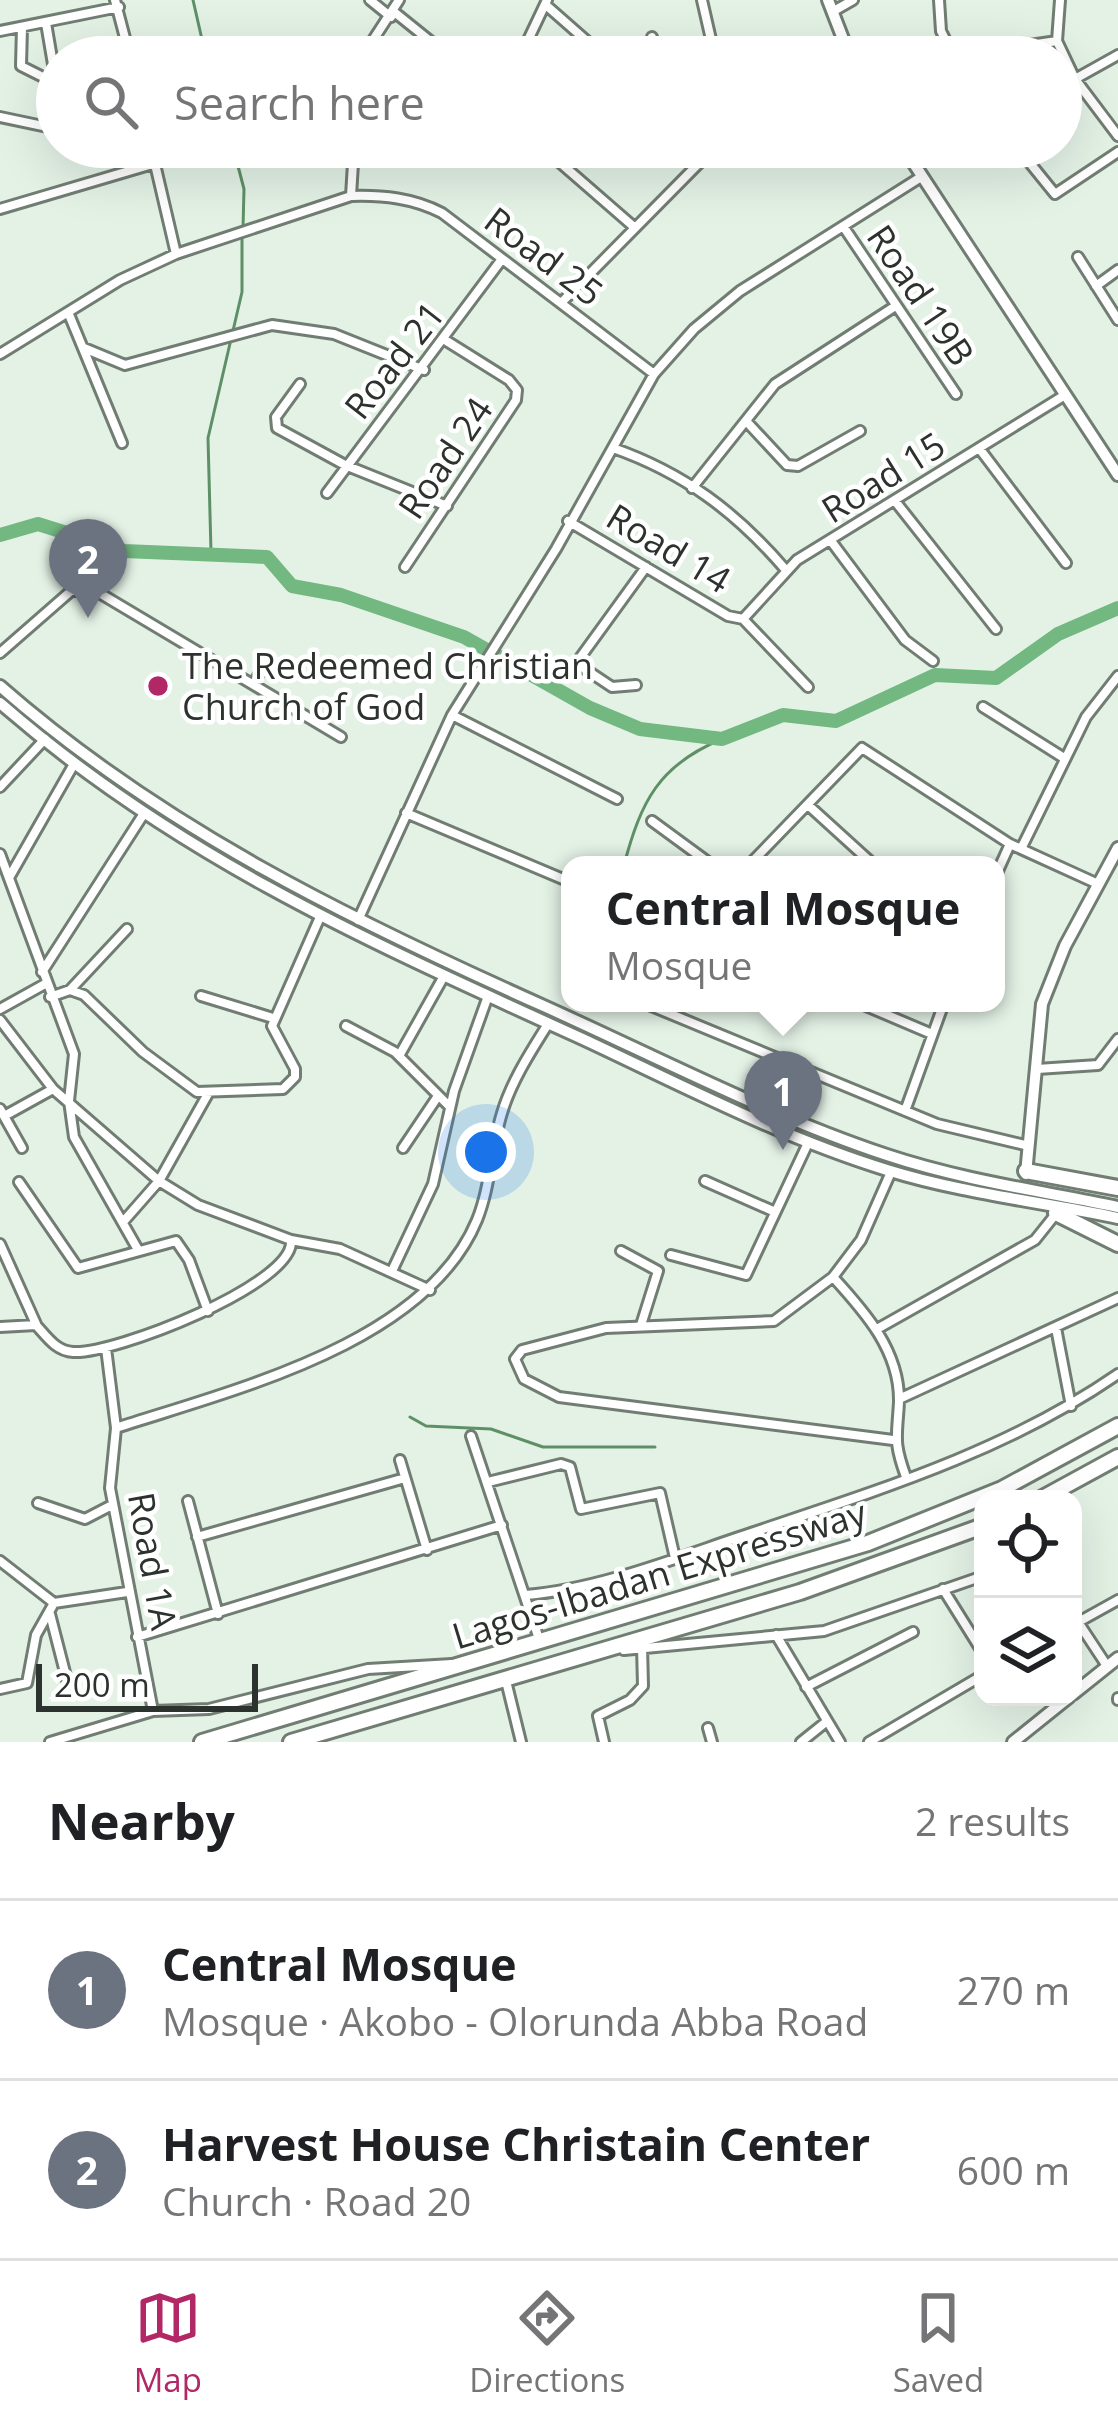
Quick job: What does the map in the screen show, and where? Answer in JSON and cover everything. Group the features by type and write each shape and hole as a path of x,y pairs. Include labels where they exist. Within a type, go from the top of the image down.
{"highway":[{"path":"1026,1171 1118,1188"},
{"path":"1052,1208 1118,1244"},
{"name":"Lagos-Ibadan Expressway","path":"202,1742 902,1531 1065,1459 1118,1426"},
{"path":"1058,1490 1118,1457"},
{"name":"Lagos-Ibadan Expressway","path":"291,1742 817,1587 974,1529"}],"main road":[{"path":"830,6 842,36"},
{"path":"916,168 1118,475"},
{"path":"0,686 124,792 143,815 239,875 320,917 808,1143 891,1172 1118,1218"},
{"path":"0,703 74,764 244,862 358,920 830,1135 894,1157 1118,1207"},
{"path":"1022,1189 1030,1146 1038,1020 1047,988 1118,848"},
{"path":"473,989 479,976"},
{"path":"824,1149 830,1135"},
{"path":"1082,1686 1118,1658"},
{"path":"1013,1742 1057,1706"}],"street":[{"path":"370,0 422,36"},
{"path":"377,36 399,0"},
{"path":"702,0 710,36"},
{"path":"830,6 854,0"},
{"path":"939,0 944,36"},
{"path":"1057,36 1060,0"},
{"path":"530,36 547,3 582,36"},
{"path":"0,31 117,4 125,36"},
{"path":"46,23 48,36"},
{"path":"22,27 21,66 36,74"},
{"path":"1082,75 1118,55"},
{"path":"1082,88 1118,136"},
{"path":"0,117 36,125"},
{"path":"1034,168 1055,194 1118,152"},
{"path":"0,209 139,168"},
{"path":"157,168 176,254"},
{"path":"350,196 352,168"},
{"path":"566,168 634,227"},
{"path":"562,302 694,168"},
{"path":"358,920 452,715 556,549 654,374 718,307 921,177"},
{"name":"Road 25","path":"0,354 176,254 350,196 424,203 654,374"},
{"name":"Road 19B","path":"842,226 956,394"},
{"path":"1078,257 1118,320"},
{"name":"Road 21","path":"327,493 424,370 502,259"},
{"path":"1096,286 1118,270"},
{"path":"692,488 775,384 894,307"},
{"path":"68,312 122,443"},
{"path":"84,348 125,364 272,325 334,334 424,370"},
{"name":"Road 24","path":"404,567 516,400 517,390 446,340"},
{"path":"1045,408 1055,380"},
{"path":"300,384 277,417 277,428 345,465 447,506"},
{"name":"Road 15","path":"743,619 784,569 1065,395"},
{"path":"747,422 787,465 798,466 860,431"},
{"path":"613,448 668,469 746,524 784,569"},
{"path":"979,448 1066,563"},
{"path":"895,501 996,629"},
{"name":"Road 14","path":"568,521 743,619 808,687"},
{"path":"831,541 905,640 933,662"},
{"path":"636,685 612,687 582,667 580,658 646,567"},
{"path":"0,653 80,588 96,591 340,737"},
{"path":"254,683 269,657"},
{"path":"1021,849 1086,717 1118,676"},
{"path":"983,707 1064,758"},
{"path":"452,715 616,799"},
{"path":"0,787 45,739"},
{"path":"757,856 862,748 871,748 912,784 1010,844 1098,884"},
{"path":"9,878 74,764"},
{"path":"808,805 864,856"},
{"path":"406,813 561,878"},
{"path":"41,973 143,815"},
{"path":"652,821 700,856"},
{"path":"1004,856 1010,844"},
{"path":"0,854 74,1054 69,1102 74,1137 137,1248"},
{"path":"70,990 84,995 186,1087 209,1092 284,1089 296,1077 290,1054 272,1036 273,1018 320,917"},
{"path":"50,997 70,990 127,929"},
{"path":"399,1056 444,976"},
{"path":"0,1009 45,984"},
{"path":"201,996 273,1018"},
{"path":"392,1271 433,1184 449,1106 488,996"},
{"path":"680,1012 904,1112 960,1131 1030,1146"},
{"path":"880,1012 932,1034"},
{"path":"904,1112 941,1012"},
{"path":"0,1020 52,1089 159,1180 198,1205 291,1240 340,1250 430,1290"},
{"path":"116,1428 269,1378 393,1316 430,1290 475,1225 490,1183 502,1112 548,1024"},
{"path":"346,1026 399,1056 449,1106"},
{"path":"1037,1070 1098,1065 1118,1039"},
{"path":"22,1148 3,1112 52,1089"},
{"path":"124,1222 159,1180 209,1092"},
{"path":"404,1148 438,1096"},
{"path":"671,1255 746,1275 808,1143"},
{"path":"891,1172 862,1240 833,1277 774,1321 606,1328 516,1353 517,1369 534,1387 559,1397 893,1440"},
{"path":"705,1180 773,1211"},
{"path":"19,1182 56,1230 74,1266 89,1268 137,1248 176,1241 190,1260 208,1311"},
{"path":"877,1329 1035,1240 1052,1208"},
{"path":"0,1244 36,1325 56,1346 73,1352 106,1348 208,1311 285,1259 291,1240"},
{"path":"621,1251 658,1271 640,1325"},
{"path":"833,1277 877,1329 899,1399 893,1440 906,1477"},
{"path":"899,1399 1118,1298"},
{"path":"0,1322 36,1325"},
{"path":"1056,1328 1071,1406"},
{"name":"Road 1A","path":"106,1348 116,1428 112,1505 153,1711"},
{"path":"526,1595 675,1558 979,1452 1071,1406 1118,1374"},
{"path":"471,1436 540,1641"},
{"path":"400,1460 428,1550"},
{"path":"488,1482 561,1464 570,1467 581,1509 660,1493 675,1558"},
{"path":"197,1537 406,1478"},
{"path":"188,1501 218,1614"},
{"path":"38,1503 85,1519 112,1505"},
{"path":"137,1637 502,1525"},
{"path":"0,1561 52,1608 68,1684"},
{"path":"326,1742 334,1734 642,1646 824,1631 974,1579"},
{"path":"943,1589 974,1639"},
{"path":"0,1689 27,1683 37,1635 52,1608 127,1592"},
{"path":"1082,1620 1118,1600"},
{"path":"806,1687 913,1632"},
{"path":"1082,1632 1106,1666"},
{"path":"775,1634 839,1742"},
{"path":"604,1742 598,1716 630,1700 643,1686 642,1646"},
{"path":"50,1742 153,1711 209,1709 398,1664 463,1665"},
{"path":"869,1742 974,1680"},
{"path":"507,1684 521,1742"},
{"path":"801,1742 826,1722"},
{"path":"708,1728 712,1742"}],"waterway":[{"path":"193,0 201,36"},
{"path":"238,168 244,189 243,228"},
{"path":"211,552 208,438 242,292 242,237"},
{"path":"0,535 38,524 124,551 267,557 292,586 341,595 464,637 590,708 640,729 722,739 783,715 836,721 935,675 996,678 1058,634 1118,608"},
{"path":"627,856 646,804 668,773 722,739"},
{"path":"410,1417 426,1426 491,1429 543,1447 655,1447"}],"place":[{"name":"Harvest House Christain Center","path":"88,618"},
{"name":"The Redeemed Christian Church of God","path":"158,686"},
{"name":"Central Mosque","path":"783,1150"}]}
